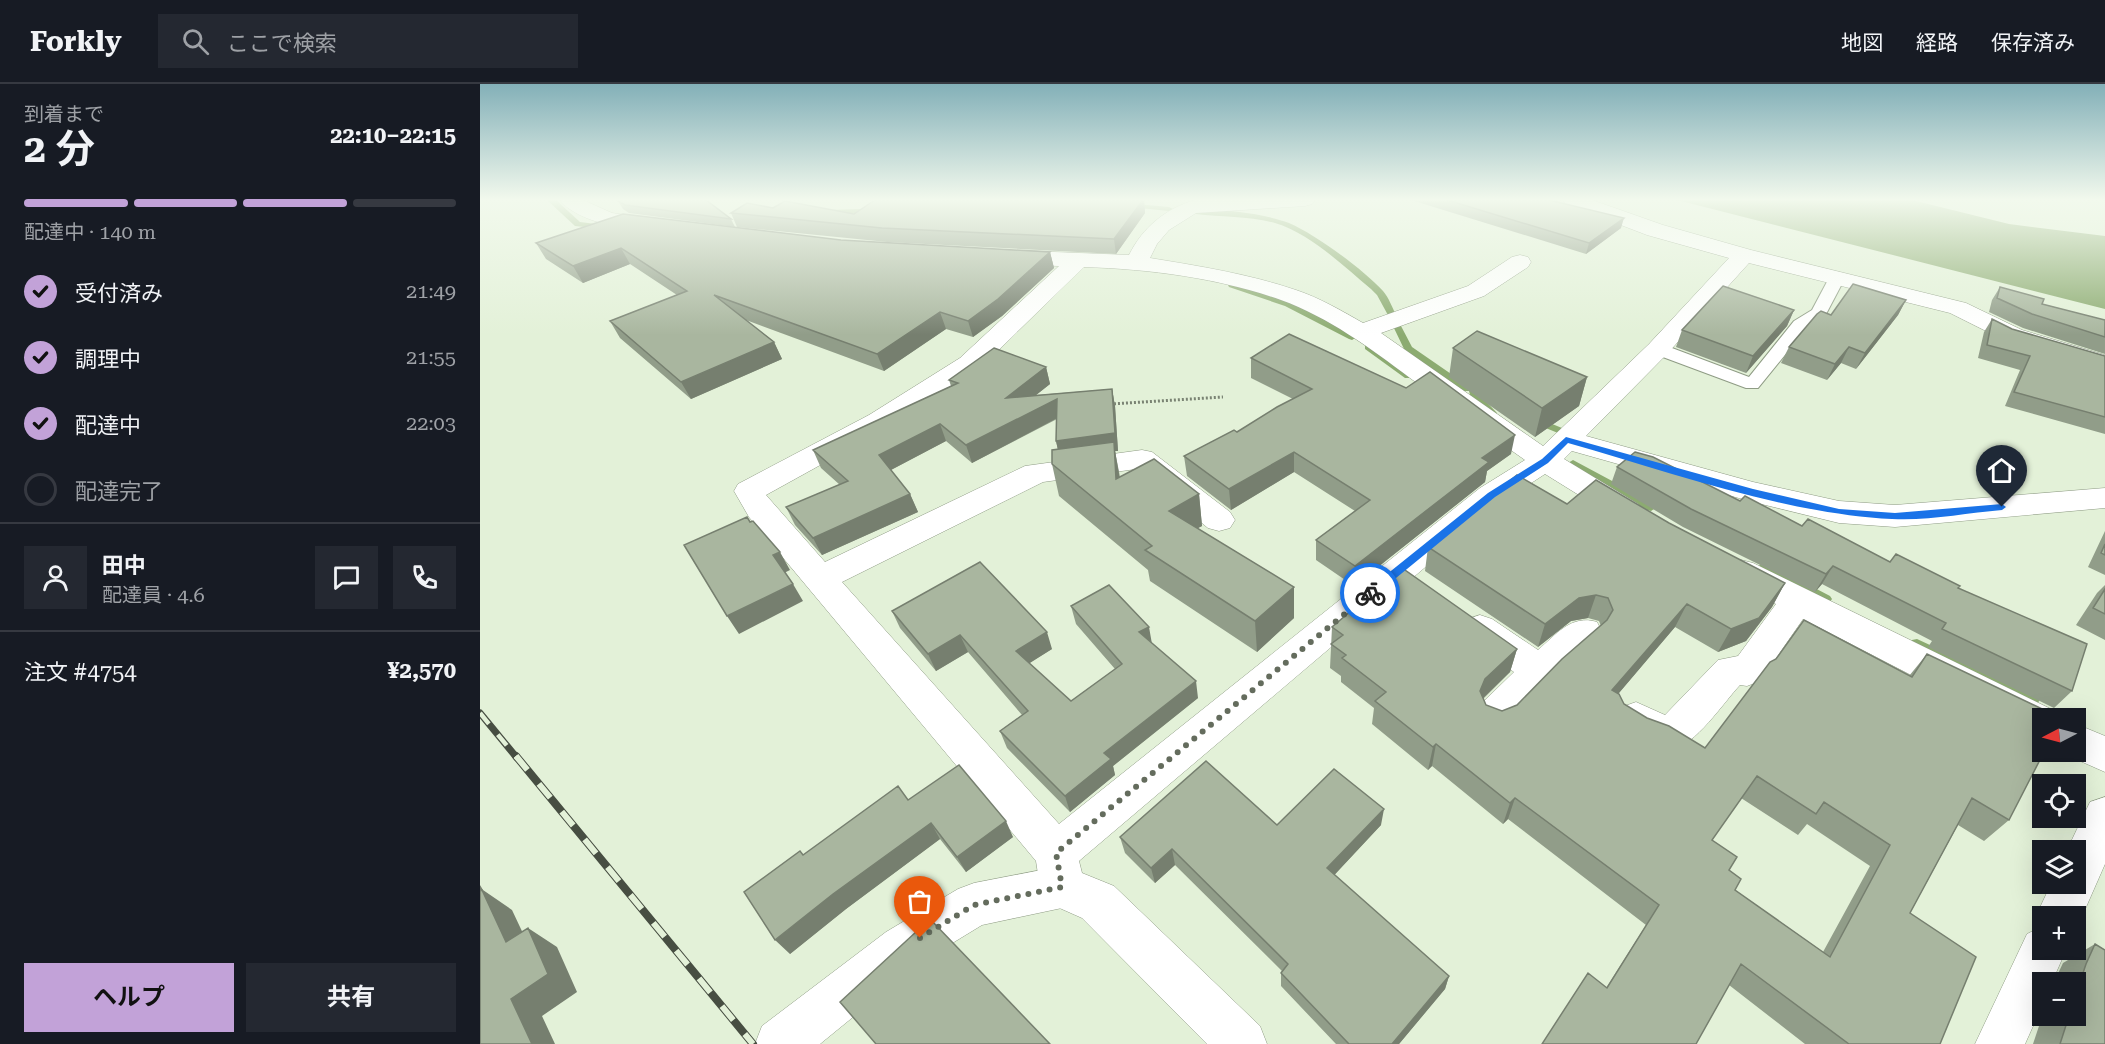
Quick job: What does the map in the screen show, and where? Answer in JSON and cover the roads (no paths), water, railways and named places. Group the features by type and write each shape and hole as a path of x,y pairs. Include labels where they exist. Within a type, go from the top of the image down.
{"street":[{"path":"1137,262 1145,245"},
{"path":"1709,245 1958,308 2033,342 2105,363"},
{"path":"780,1044 902,948 974,905 1059,870 1411,581 1491,495 1556,451 1658,349 1744,255"},
{"path":"988,256 1137,262 1226,278 1289,295 1319,308 1362,332 1556,451 1650,524"},
{"path":"1079,259 969,364 879,421 749,491 760,510 820,579 1059,870 1098,902 1242,1044"},
{"path":"1362,332 1476,291 1520,262"},
{"path":"1556,451 1839,512 1895,516 2105,498"},
{"path":"820,579 1036,473 1142,459 1219,520"},
{"path":"1718,561 2032,718"},
{"path":"1629,714 1653,730 1662,733 1674,732 1731,670 1747,671 1797,601"},
{"path":"1454,610 1539,670"},
{"path":"1495,715 1539,670 1584,632"},
{"path":"2086,746 2105,755"},
{"path":"2086,857 2105,816"},
{"path":"2000,1044 2038,960"}],"lane":[{"path":"1658,349 1752,384 1800,325 1819,313 1837,278"}],"waterway":[{"path":"1320,245 1374,287 1381,294 1392,315"},
{"path":"1232,285 1288,304 1352,337"},
{"path":"1397,326 1408,349 1467,389"},
{"path":"1368,347 1408,376"},
{"path":"1473,393 1493,415"},
{"path":"1535,420 1558,430"},
{"path":"1573,463 1608,485 1651,507"},
{"path":"1765,566 1826,599"},
{"path":"1917,644 2033,699"}],"railway":[{"path":"480,713 517,758"},
{"path":"516,756 753,1044"}]}
